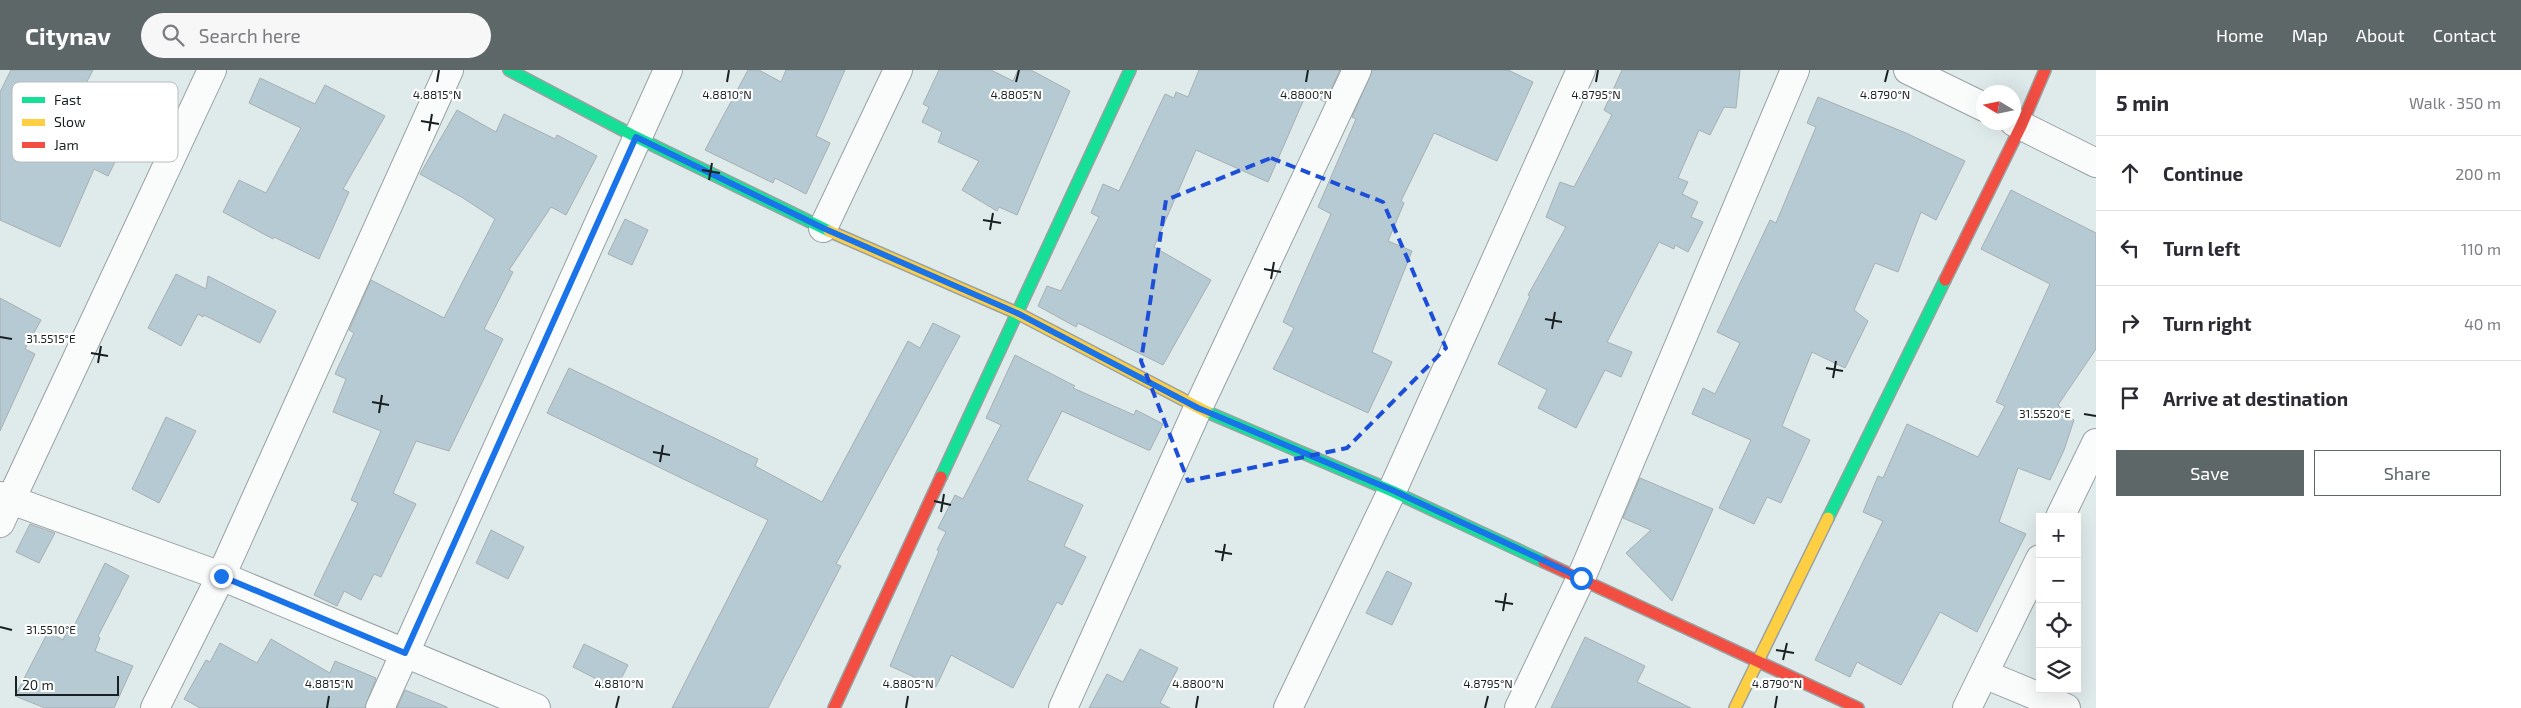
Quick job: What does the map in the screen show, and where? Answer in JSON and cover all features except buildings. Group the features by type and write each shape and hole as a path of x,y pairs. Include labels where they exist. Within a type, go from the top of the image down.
{"street":[{"path":"178,141 212,70"},
{"path":"155,708 221,576 449,70"},
{"path":"509,70 636,137 823,228 1017,313 1198,408 1392,490 1858,708"},
{"path":"380,708 636,137 668,70"},
{"path":"823,228 898,70"},
{"path":"834,708 1130,70"},
{"path":"1063,708 1198,408 1357,70"},
{"path":"1288,708 1392,490 1581,70"},
{"path":"1519,708 1581,578 1795,70"},
{"path":"1908,70 1976,103"},
{"path":"2021,116 2045,70"},
{"path":"2021,126 2096,163"},
{"path":"1734,708 2014,130"},
{"path":"168,162 4,506 221,576 536,708"},
{"path":"2062,513 2096,442"},
{"path":"1967,708 2036,567"},
{"path":"1984,674 2066,708"}],"highlighted area":[{"path":"1271,158 1383,202 1446,348 1347,448 1188,481 1141,361 1166,200"}],"traffic: fast":[{"path":"509,70 636,137 829,231"},
{"path":"941,477 1130,70"},
{"path":"1828,518 1945,280"},
{"path":"1207,412 1392,491 1544,562"}],"traffic: slow":[{"path":"829,231 1017,313 1207,412"},
{"path":"1735,708 1828,518"}],"traffic: jam":[{"path":"1945,280 2021,126 2045,70"},
{"path":"834,708 941,477"},
{"path":"1544,562 1858,708"}],"route":[{"path":"221,576 405,653 636,137 823,228 1017,313 1198,408 1392,490 1581,578"}]}
